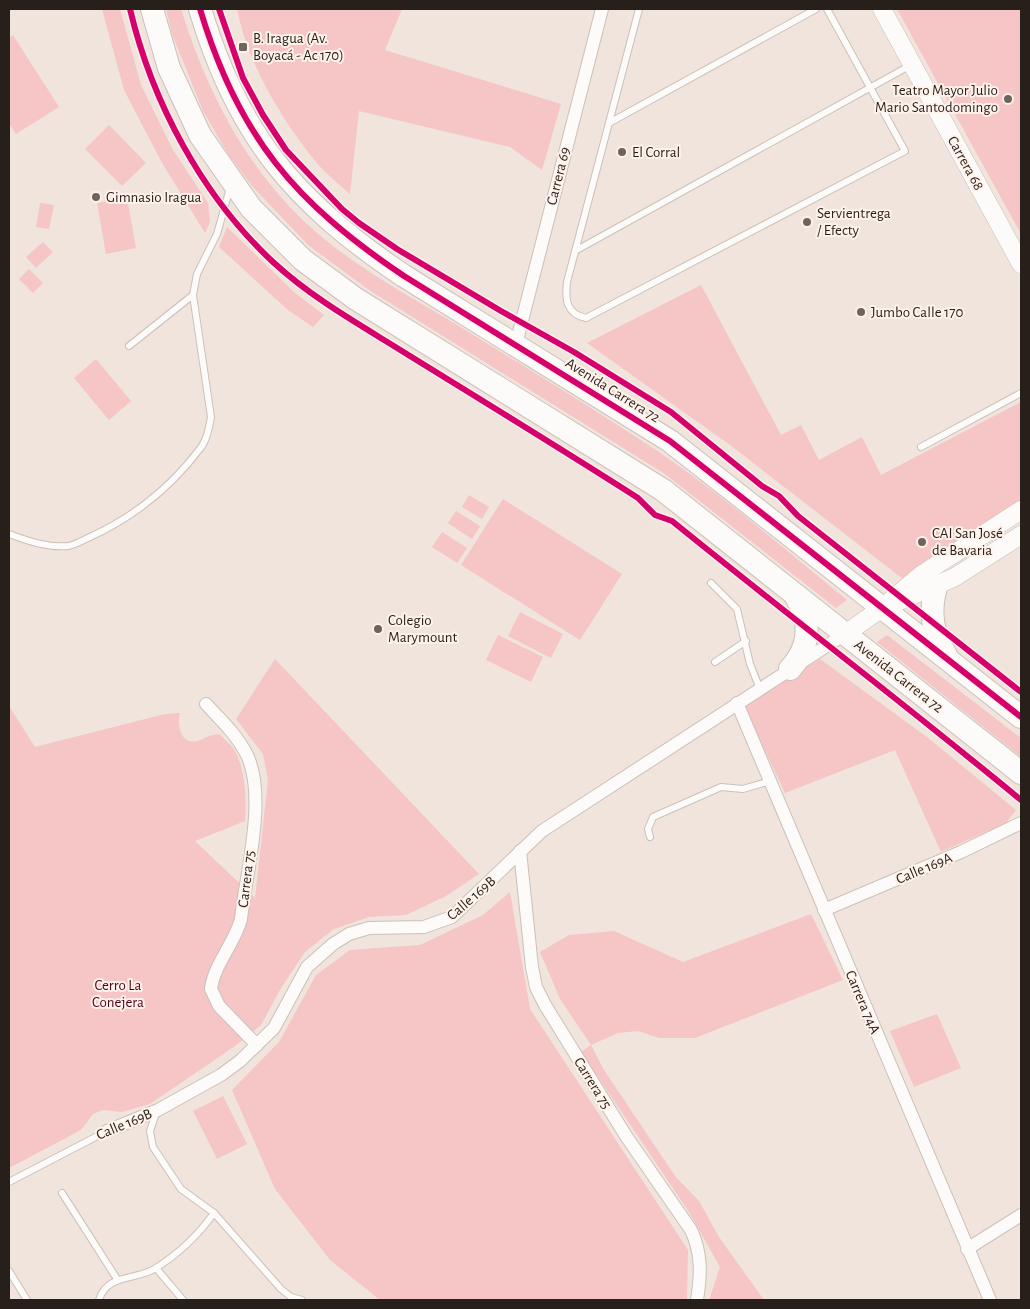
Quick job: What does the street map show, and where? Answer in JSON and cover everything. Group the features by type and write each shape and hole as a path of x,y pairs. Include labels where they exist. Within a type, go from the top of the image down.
{"highway":[{"name":"Avenida Carrera 72","path":"152,9 162,48 182,101 200,135 231,182 251,208 303,260 356,299 650,481 1021,772"},
{"name":"Avenida Carrera 72","path":"200,9 218,62 244,117 277,168 322,215 376,257 670,441 1021,717"},
{"path":"936,586 932,603 932,620 938,642 949,661"},
{"path":"790,669 804,648 807,631 806,618 795,596"}],"main road":[{"name":"Carrera 68","path":"882,9 1021,264"},
{"name":"Calle 169B","path":"845,634 882,608 921,575 1021,510"},
{"name":"Calle 169B","path":"882,608 936,586 1021,535"}],"street":[{"name":"Carrera 69","path":"516,344 588,46 602,9"},
{"name":"Calle 169B","path":"107,1131 158,1110 220,1075 257,1045 283,1015 307,967 333,944 348,934 369,928 424,927 439,924 452,917 520,851 549,826 845,634"},
{"name":"Carrera 74A","path":"737,703 990,1300"},
{"name":"Carrera 75","path":"206,704 230,730 246,754 254,780 256,801 241,918 235,937 215,973 211,989 219,1006 257,1045"},
{"name":"Calle 169A","path":"824,910 961,852 1021,823"},
{"name":"Carrera 75","path":"520,851 532,967 536,987 561,1033 691,1230 698,1245 701,1260 697,1300"},
{"path":"967,1249 1021,1215"}],"lane":[{"path":"639,9 575,251 565,298 571,310 579,316 586,318 905,151 827,9"},
{"path":"609,124 816,9"},
{"path":"575,251 912,65"},
{"path":"9,534 28,542 50,546 70,546 134,513 158,494 202,445 208,432 211,417 194,295 197,274 217,234 231,182"},
{"path":"129,346 194,295"},
{"path":"921,446 1021,394"},
{"path":"711,583 737,609 750,664 760,689"},
{"path":"715,662 746,642"},
{"path":"650,837 648,829 653,818 687,801 721,787 743,789 770,781"},
{"path":"158,1110 150,1131 153,1147 181,1190 214,1213 281,1289 291,1297 302,1300"},
{"name":"Calle 169B","path":"9,1182 107,1131"},
{"path":"62,1194 117,1279"},
{"path":"99,1300 101,1294 117,1279 145,1274 156,1268 199,1232 214,1213"},
{"path":"156,1268 183,1300"},
{"path":"9,1271 27,1300"}],"green space":[{"path":"102,9 120,9 141,85 173,150 208,203 210,222 205,233 161,161 124,90"},
{"path":"166,9 181,9 200,63 238,139 271,185 308,225 348,257 389,285 544,379 689,473 847,600 836,608 665,474 369,290 308,245 252,186 228,154 203,111 172,34"},
{"path":"237,9 402,9 385,50 561,104 542,170 510,147 359,111 350,194 316,162 290,128 268,90 249,50"},
{"path":"897,9 1021,9 1021,234"},
{"path":"13,35 59,107 16,134 9,123 9,38"},
{"path":"109,125 146,163 122,186 85,149"},
{"path":"127,197 136,248 106,254 97,203"},
{"path":"40,203 54,205 49,229 36,227"},
{"path":"227,227 295,293 324,315 313,327 288,310 219,247"},
{"path":"43,242 53,252 36,268 26,257"},
{"path":"29,269 43,283 33,293 19,279"},
{"path":"701,285 781,435 801,425 819,460 862,437 881,475 1021,402 1021,501 903,579 730,445 587,343"},
{"path":"96,359 131,401 109,420 74,378"},
{"path":"469,495 489,507 482,519 462,507"},
{"path":"503,499 622,574 580,640 461,565"},
{"path":"456,511 480,526 472,539 448,523"},
{"path":"442,532 467,548 457,563 432,547"},
{"path":"520,612 563,634 551,658 508,636"},
{"path":"498,635 543,657 531,682 486,660"},
{"path":"887,635 1021,738 1021,757 877,642"},
{"name":"Cerro La Conejera","path":"275,659 479,874 446,896 406,915 369,917 334,929 305,952 281,988 261,1025 235,1046 150,1104 122,1112 103,1110 93,1114 81,1130 9,1168 9,706 35,747 165,714 180,713 181,733 187,740 197,741 219,734 233,748 243,773 246,804 245,821 195,841 255,898 268,780 263,754 236,719"},
{"path":"820,659 927,737 1016,810 1006,823 941,852 895,750 785,793 744,706"},
{"path":"510,892 530,1009 688,1250 687,1300 380,1300 330,1260 275,1189 232,1090 279,1042 316,975 350,950 420,945 483,915"},
{"path":"811,914 843,980 695,1038 659,1038 638,1031 618,1033 591,1045 560,999 540,952 569,935 614,931 683,962"},
{"path":"937,1014 961,1068 914,1087 890,1031"},
{"path":"591,1045 604,1070 675,1176 699,1201 719,1237 764,1300 709,1300 720,1267 689,1212 581,1052"},
{"path":"223,1096 247,1144 217,1159 193,1111"}],"cycle path":[{"path":"130,9 152,78 166,113 183,146 224,208 247,236 273,262 305,289 340,312 638,498 655,515 672,521 1021,800"},
{"path":"200,9 215,54 233,94 253,130 275,163 331,221 365,249 404,276 670,441 1021,717"},
{"path":"219,9 243,78 263,115 286,150 342,209 397,249 574,352 671,412 762,486 779,496 798,516 1021,692"}],"place":[{"name":"B. Iragua (Av. Boyacá - Ac 170)","path":"243,47"},
{"name":"Teatro Mayor Julio Mario Santodomingo","path":"1008,99"},
{"name":"El Corral","path":"622,152"},
{"name":"Gimnasio Iragua","path":"96,197"},
{"name":"Servientrega / Efecty","path":"807,222"},
{"name":"Jumbo Calle 170","path":"861,312"},
{"name":"CAI San José de Bavaria","path":"922,542"},
{"name":"Colegio Marymount","path":"378,629"}]}
